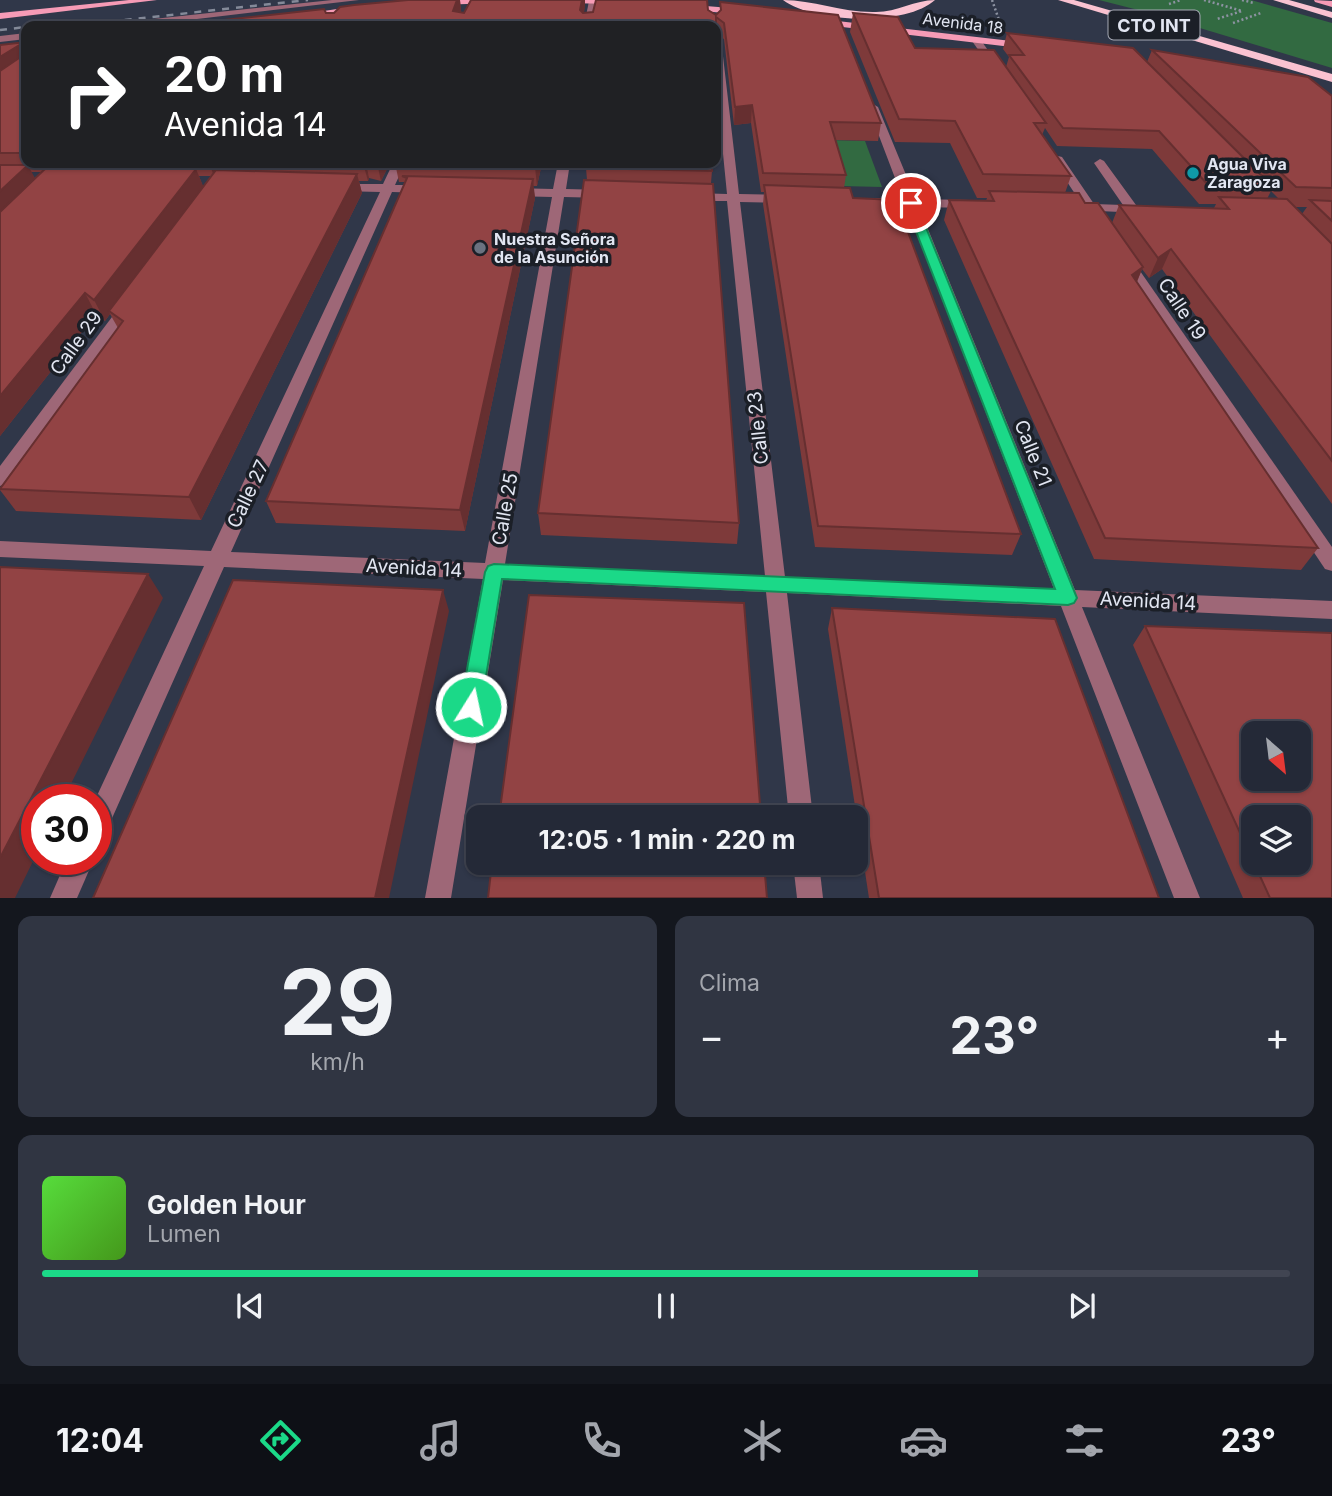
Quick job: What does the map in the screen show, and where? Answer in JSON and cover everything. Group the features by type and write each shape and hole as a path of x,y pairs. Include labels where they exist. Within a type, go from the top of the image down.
{"highway":[{"path":"788,0 825,11 875,15 920,6 930,0"},
{"name":"CTO INT","path":"1063,0 1332,78"},
{"path":"1278,0 1332,15"}],"main road":[{"path":"0,7 67,0"},
{"path":"0,16 153,0"},
{"path":"432,2 471,5 497,0"},
{"path":"562,0 630,2"},
{"path":"1318,0 1332,4"},
{"path":"678,5 713,13 751,13"},
{"path":"264,21 343,14 370,7"},
{"name":"Avenida 18","path":"815,21 843,31 1034,47"},
{"path":"0,49 21,47"}],"street":[{"path":"162,21 355,0"},
{"path":"589,21 593,1"},
{"path":"0,39 21,37"},
{"path":"977,41 1007,85"},
{"name":"Calle 23","path":"721,86 801,805"},
{"name":"Calle 21","path":"865,88 1186,898"},
{"path":"1053,152 1106,230"},
{"path":"1100,163 1132,209"},
{"name":"Calle 27","path":"112,790 397,168"},
{"name":"Calle 25","path":"438,898 563,168"},
{"path":"322,186 440,190"},
{"path":"493,191 613,194"},
{"path":"680,196 801,200"},
{"path":"856,201 980,205"},
{"path":"1063,207 1159,209"},
{"name":"Calle 19","path":"1121,253 1332,564"},
{"name":"Calle 29","path":"0,479 137,293"},
{"name":"Avenida 14","path":"0,549 1332,610"},
{"path":"63,898 74,875"},
{"path":"807,875 810,898"}],"path":[{"path":"1204,0 1242,11 1230,15 1243,19"}],"green space":[{"path":"1099,0 1251,0 1332,23 1332,68 1150,13"},
{"path":"827,140 865,141 882,187 841,186"}],"building":[{"path":"408,0 457,0 453,11 464,13 471,0 582,0 580,10 583,13 593,12 596,0 707,0 708,10 716,15 721,10 720,2 838,15 881,123 830,122 846,175 763,173 752,105 735,107 724,23 716,17 716,21 215,21 324,9 326,13 334,13 340,7"},
{"path":"853,13 898,17 915,48 994,50 1046,123 1034,123 1071,176 983,174 955,121 899,119"},
{"path":"1007,33 1133,48 1273,187 1208,185 1159,131 1063,128 1009,55 1024,55"},
{"path":"21,43 21,153 0,153 0,71 19,58 18,46 0,57 0,45"},
{"path":"1152,50 1308,77 1332,96 1332,188 1296,187"},
{"path":"0,165 21,165 21,168 25,168 0,191"},
{"path":"46,168 196,169 94,300 85,293 0,396 0,212"},
{"path":"586,168 712,168 712,171"},
{"path":"216,170 357,174 189,497 0,489 123,321 109,311"},
{"path":"402,176 533,179 460,510 266,501 407,178"},
{"path":"584,180 713,184 739,523 538,513"},
{"path":"764,185 850,188 853,198 896,200 1021,534 818,526"},
{"path":"989,191 1079,193 1085,203 1098,203 1143,267 1132,275 1318,548 1105,538 949,200 994,201"},
{"path":"1219,197 1287,199 1332,244 1332,461 1171,249 1158,258 1119,205 1229,209"},
{"path":"1310,200 1332,201 1332,221"},
{"path":"0,567 148,574 39,784 21,784 21,818 0,858"},
{"path":"233,580 443,590 375,898 93,898 103,875 112,875 112,855"},
{"path":"529,595 744,603 760,805 501,805"},
{"path":"832,608 1055,619 1159,898 879,898 868,830 868,805 864,805"},
{"path":"1145,626 1332,633 1332,898 1270,898 1259,875 1311,875 1311,805 1241,805 1241,835"},
{"path":"491,875 765,875 767,898 488,898"}],"railway":[{"path":"115,21 308,0"},
{"path":"0,30 21,28"}],"place":[{"name":"Agua Viva Zaragoza","path":"1193,173"},
{"name":"Nuestra Señora de la Asunción","path":"480,248"}],"route":[{"path":"471,707 494,572 1068,598 911,203"}]}
